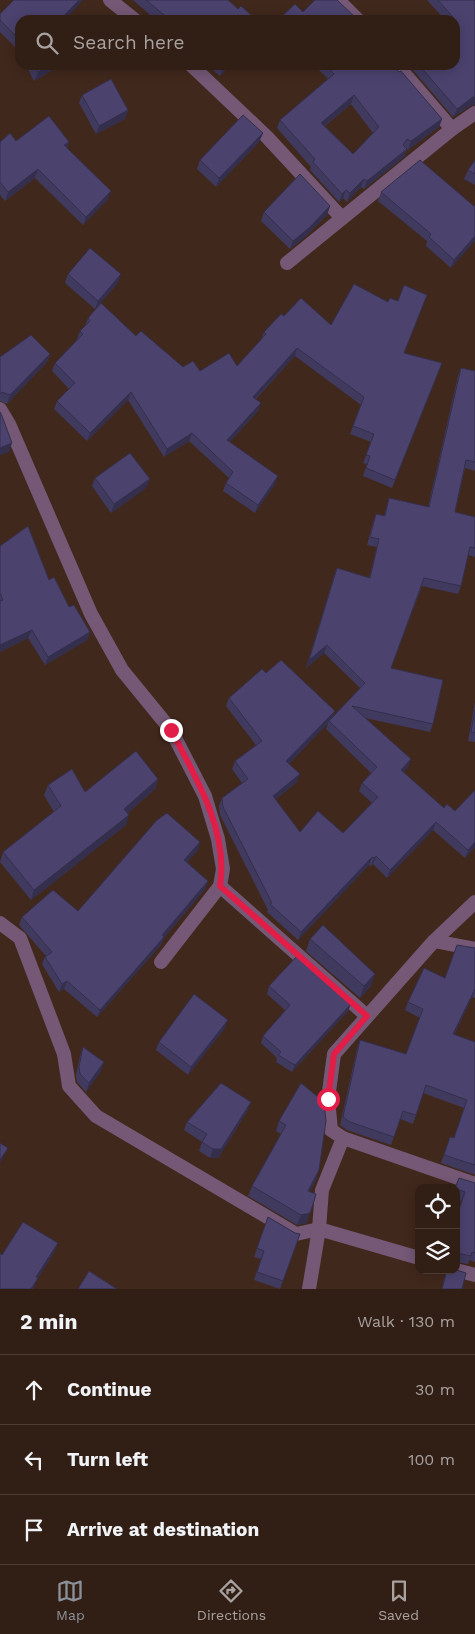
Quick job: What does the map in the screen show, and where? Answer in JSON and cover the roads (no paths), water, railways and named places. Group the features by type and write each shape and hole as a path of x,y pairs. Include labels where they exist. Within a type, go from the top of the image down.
{"street":[{"path":"110,0 129,15"},
{"path":"338,0 353,15"},
{"path":"196,70 267,137 342,218"},
{"path":"401,70 452,129"},
{"path":"287,263 452,129 475,113"},
{"path":"0,409 9,424 91,614 122,670 171,730 205,796 218,840 222,869 220,886 161,962"},
{"path":"220,886 367,1016"},
{"path":"475,902 434,941 334,1054 328,1099 331,1130 343,1138 475,1184"},
{"path":"0,923 20,938 64,1054 69,1086 96,1116 296,1234 319,1229 415,1257"},
{"path":"434,941 475,949"},
{"path":"309,1289 319,1229 322,1190 343,1138"},
{"path":"460,1271 475,1275"}]}
